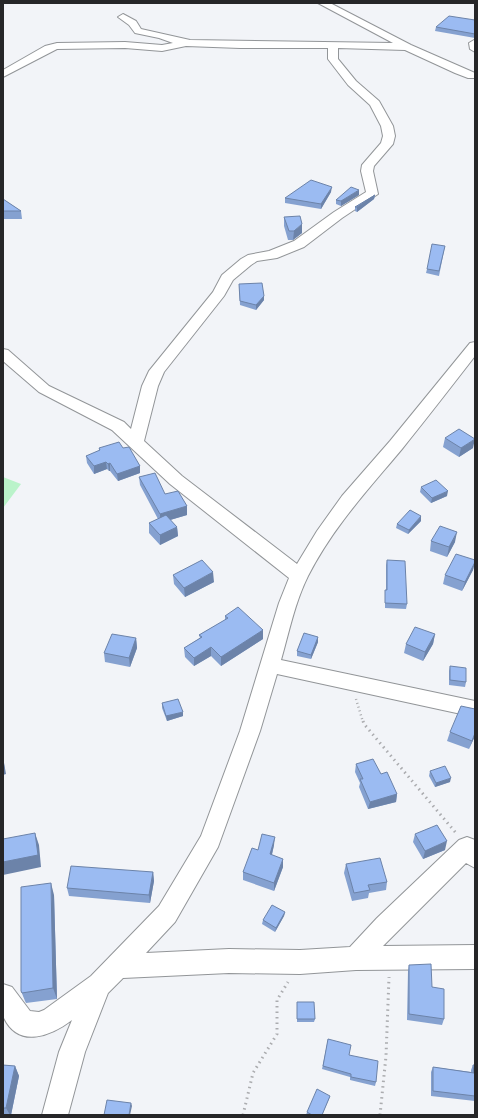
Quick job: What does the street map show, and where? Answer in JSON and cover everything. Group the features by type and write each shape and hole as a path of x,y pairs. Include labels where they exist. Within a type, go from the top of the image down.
{"street":[{"path":"322,3 407,47 459,71 474,75"},
{"path":"123,16 138,30 161,35 181,42 190,43 240,46 334,45 407,47"},
{"path":"3,74 49,48 57,46 125,45 162,48 190,43"},
{"path":"136,442 150,386 157,371 219,293 227,278 250,259 272,255 306,240 338,215 372,194 372,189 366,171 368,165 387,144 389,136 387,126 375,103 352,83 333,59 332,55 334,45"},
{"path":"3,996 23,1023 39,1025 54,1019 99,985 167,914 210,840 250,731 288,603 299,576 332,520 396,445 475,346"},
{"path":"3,353 44,389 118,426 176,480 299,576"},
{"path":"269,665 475,709"},
{"path":"356,958 385,926 471,853"},
{"path":"117,966 229,961 300,962 356,958 475,957"},
{"path":"55,1115 72,1052 99,985"}],"path":[{"path":"350,682 364,724 471,853"},
{"path":"380,1115 386,1056 389,958"},
{"path":"243,1115 253,1072 277,1034 277,1000 300,962"}],"green space":[{"path":"3,477 21,484 3,508"}],"building":[{"path":"449,16 475,20 475,34 436,27"},
{"path":"311,180 332,187 321,204 285,198"},
{"path":"351,187 359,190 341,201 336,200"},
{"path":"375,195 357,207 355,207"},
{"path":"3,199 21,211 3,211"},
{"path":"300,216 302,224 294,231 289,231 284,217"},
{"path":"432,244 445,246 439,271 427,269"},
{"path":"262,283 264,296 256,305 240,301 239,284"},
{"path":"459,429 475,439 461,448 445,438"},
{"path":"119,442 123,448 129,447 140,466 117,474 110,463 108,464 106,462 94,466 86,456 100,450 99,448"},
{"path":"155,473 165,494 178,491 187,506 160,514 139,477"},
{"path":"436,480 448,491 432,498 421,487"},
{"path":"410,510 421,516 409,530 397,524"},
{"path":"166,515 177,527 160,535 149,523"},
{"path":"440,526 457,532 449,547 431,541"},
{"path":"456,554 475,560 465,582 445,575"},
{"path":"202,560 213,572 184,588 173,575"},
{"path":"387,560 405,561 407,604 385,603 385,590 387,590"},
{"path":"238,607 263,630 221,657 211,647 194,658 184,648 202,637 199,635 228,618 225,616"},
{"path":"415,627 435,634 425,652 406,644"},
{"path":"304,633 318,637 311,655 297,651"},
{"path":"112,634 136,638 129,658 104,653"},
{"path":"450,666 466,668 466,682 450,680"},
{"path":"178,699 183,712 166,716 162,703"},
{"path":"461,706 475,709 475,733 472,741 450,732"},
{"path":"373,759 381,774 387,772 397,794 370,802 360,779 363,779 356,764"},
{"path":"445,766 451,778 436,783 430,771"},
{"path":"437,825 447,841 425,851 415,834"},
{"path":"35,833 38,855 3,862 3,839"},
{"path":"262,834 275,837 270,854 283,859 274,883 243,872 252,848 258,850"},
{"path":"380,858 387,882 368,885 370,890 354,893 346,864"},
{"path":"71,866 153,872 149,895 67,888"},
{"path":"51,883 53,988 22,993 21,887"},
{"path":"272,905 285,912 276,928 263,920"},
{"path":"431,964 432,987 444,989 444,1019 409,1014 409,965"},
{"path":"297,1002 314,1002 315,1019 297,1019"},
{"path":"328,1039 351,1045 349,1055 378,1061 376,1082 351,1077 351,1074 323,1066"},
{"path":"3,1065 15,1066 6,1108 3,1108"},
{"path":"473,1065 475,1065 475,1096 433,1091 433,1067 474,1073"},
{"path":"317,1089 330,1096 322,1115 312,1115 307,1112"},
{"path":"107,1100 131,1103 129,1115 104,1115"}]}
